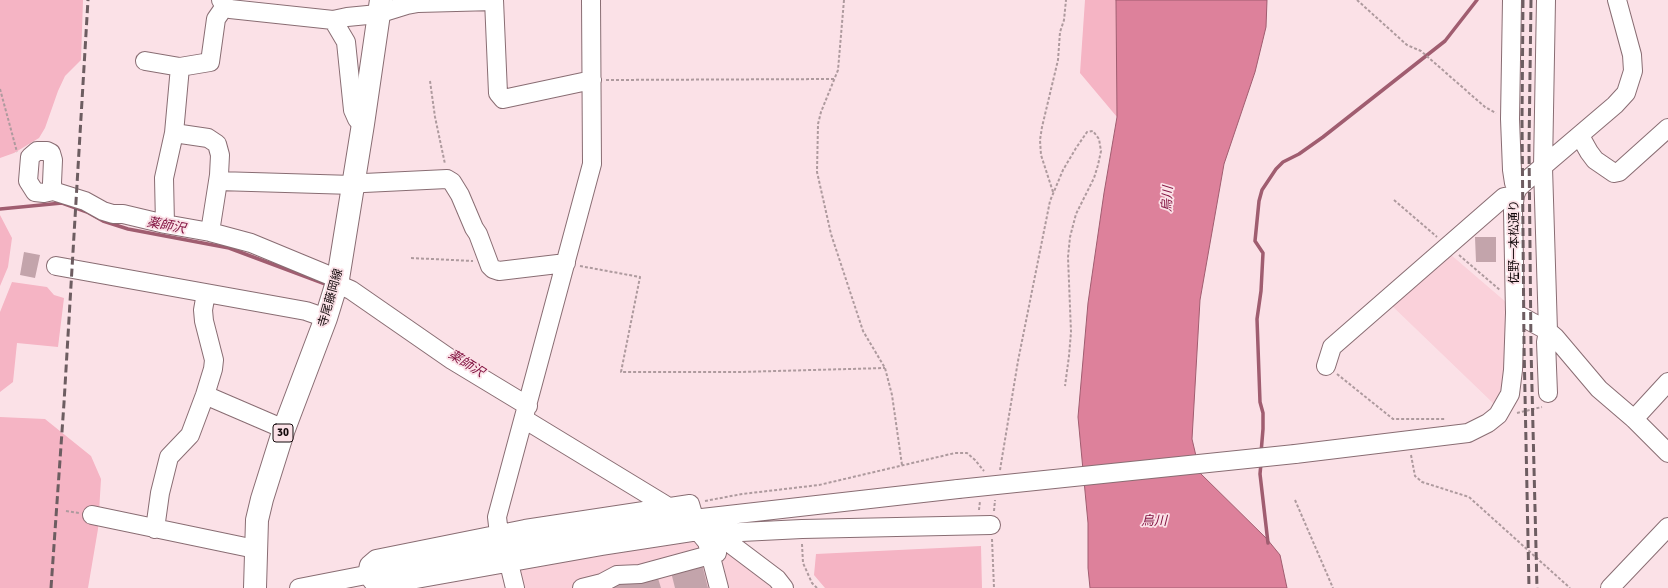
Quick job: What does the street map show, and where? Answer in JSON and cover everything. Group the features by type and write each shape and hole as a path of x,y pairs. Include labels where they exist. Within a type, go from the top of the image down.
{"main road":[{"name":"寺尾藤岡線","path":"255,588 257,520 262,499 284,429 326,318 337,282 363,124 379,7"}],"street":[{"path":"145,61 180,67 210,62 216,19 223,3 230,9 333,20 379,7 418,3 494,0 498,93 503,99 592,80"},
{"path":"515,588 497,517 592,164 591,0"},
{"path":"1326,366 1332,347 1504,197 1516,191 1512,170 1510,119 1512,0"},
{"path":"1546,0 1543,167 1548,331 1546,342 1548,393"},
{"name":"佐野一本松通り","path":"705,534 958,489 1295,454 1458,435 1468,433 1488,423 1498,415 1507,400 1512,383 1516,313 1513,211 1516,191 1622,99 1631,79 1633,64 1631,45 1616,0"},
{"path":"333,20 346,42 353,110 357,119 363,124"},
{"path":"165,224 164,178 174,133 180,67"},
{"path":"1580,136 1595,160 1614,173 1619,172 1668,128"},
{"path":"174,133 208,138 217,144 220,154 218,181 210,232"},
{"path":"218,181 353,185 364,183 447,179 452,182 460,195 492,269 499,271 566,263"},
{"path":"53,191 85,201 103,211 113,214 123,214 165,224 210,232 251,243 337,282 351,290 452,360 526,413 668,506 705,534 723,538 777,579 784,588"},
{"path":"56,266 306,311 326,318"},
{"path":"155,529 160,493 169,457 190,434 205,395 214,360 204,321 203,310 206,293"},
{"path":"1516,313 1548,331 1555,337 1599,389 1668,453"},
{"path":"1634,420 1668,382"},
{"path":"205,395 284,429"},
{"path":"504,548 525,529 668,506"},
{"path":"92,515 155,529 255,548"},
{"path":"299,588 596,530 705,534 802,529 984,525"},
{"path":"1610,588 1668,527"},
{"path":"582,588 602,583 617,575 640,574 705,534"},
{"path":"705,534 719,588"}],"path":[{"path":"844,0 838,70 821,112 818,124 817,172 831,234 864,331 885,368 892,395 902,465"},
{"path":"1054,194 1041,155 1040,140 1058,60 1060,32 1064,20 1066,0"},
{"path":"1357,0 1407,45 1421,51 1485,107 1510,119"},
{"path":"592,80 835,79"},
{"path":"430,81 435,117 447,179"},
{"path":"0,89 18,155"},
{"path":"1000,470 1018,361 1050,201 1063,170 1076,148 1087,132 1094,131 1099,139 1101,151 1098,165 1091,184 1076,214 1070,236 1068,257 1071,332 1064,386"},
{"path":"411,258 488,262"},
{"path":"566,263 640,277 621,372 740,372 885,368"},
{"path":"1326,366 1393,420 1447,420"},
{"path":"1409,440 1412,468 1415,476 1422,482 1469,497 1570,588"},
{"path":"705,534 742,494 819,485 955,452 967,453 975,460 984,472"},
{"path":"984,525 996,494"},
{"path":"981,495 994,588"},
{"path":"1295,500 1333,588"},
{"path":"802,529 803,562 812,583 817,588"}],"shaded area":[{"path":"0,0 83,0 81,60 65,76 45,128 39,138 14,153 0,158"},
{"path":"1085,0 1116,0 1117,117 1080,73"},
{"path":"0,215 12,238 8,267 0,286"},
{"path":"1450,254 1507,303 1507,337 1503,385 1494,404 1388,302"},
{"path":"12,282 47,287 54,295 64,298 58,347 17,343 13,382 0,392 0,312"},
{"path":"0,417 45,419 91,456 101,479 98,529 88,588 0,588"},
{"path":"647,540 714,543 772,579 768,585 773,588 524,588 519,567"},
{"path":"981,546 982,588 825,588 814,575 816,554"}],"water":[{"name":"烏川","path":"1116,0 1267,0 1266,27 1255,72 1224,164 1200,300 1192,439 1200,473 1267,539 1280,555 1287,588 1090,588 1088,568 1088,523 1078,417 1088,303 1117,117"}],"building":[{"path":"1475,237 1496,237 1496,262 1476,262"},
{"path":"24,252 40,255 35,278 20,275"},
{"path":"702,564 708,588 675,588 671,572"},
{"path":"657,575 661,588 602,588 605,583"}],"waterway":[{"path":"1261,453 1263,413 1260,402 1257,319 1261,291 1263,253 1255,241 1259,201 1262,190 1276,169 1283,162 1299,154 1323,137 1445,41 1477,0"},
{"name":"薬師沢","path":"0,209 62,203 87,212 103,221 128,229 229,248 328,285"},
{"path":"1261,463 1260,474 1268,543"}],"railway":[{"path":"51,588 64,403 88,0"},
{"path":"1523,0 1522,120 1524,345 1529,588"},
{"path":"1531,0 1529,148 1531,348 1537,588"}]}
